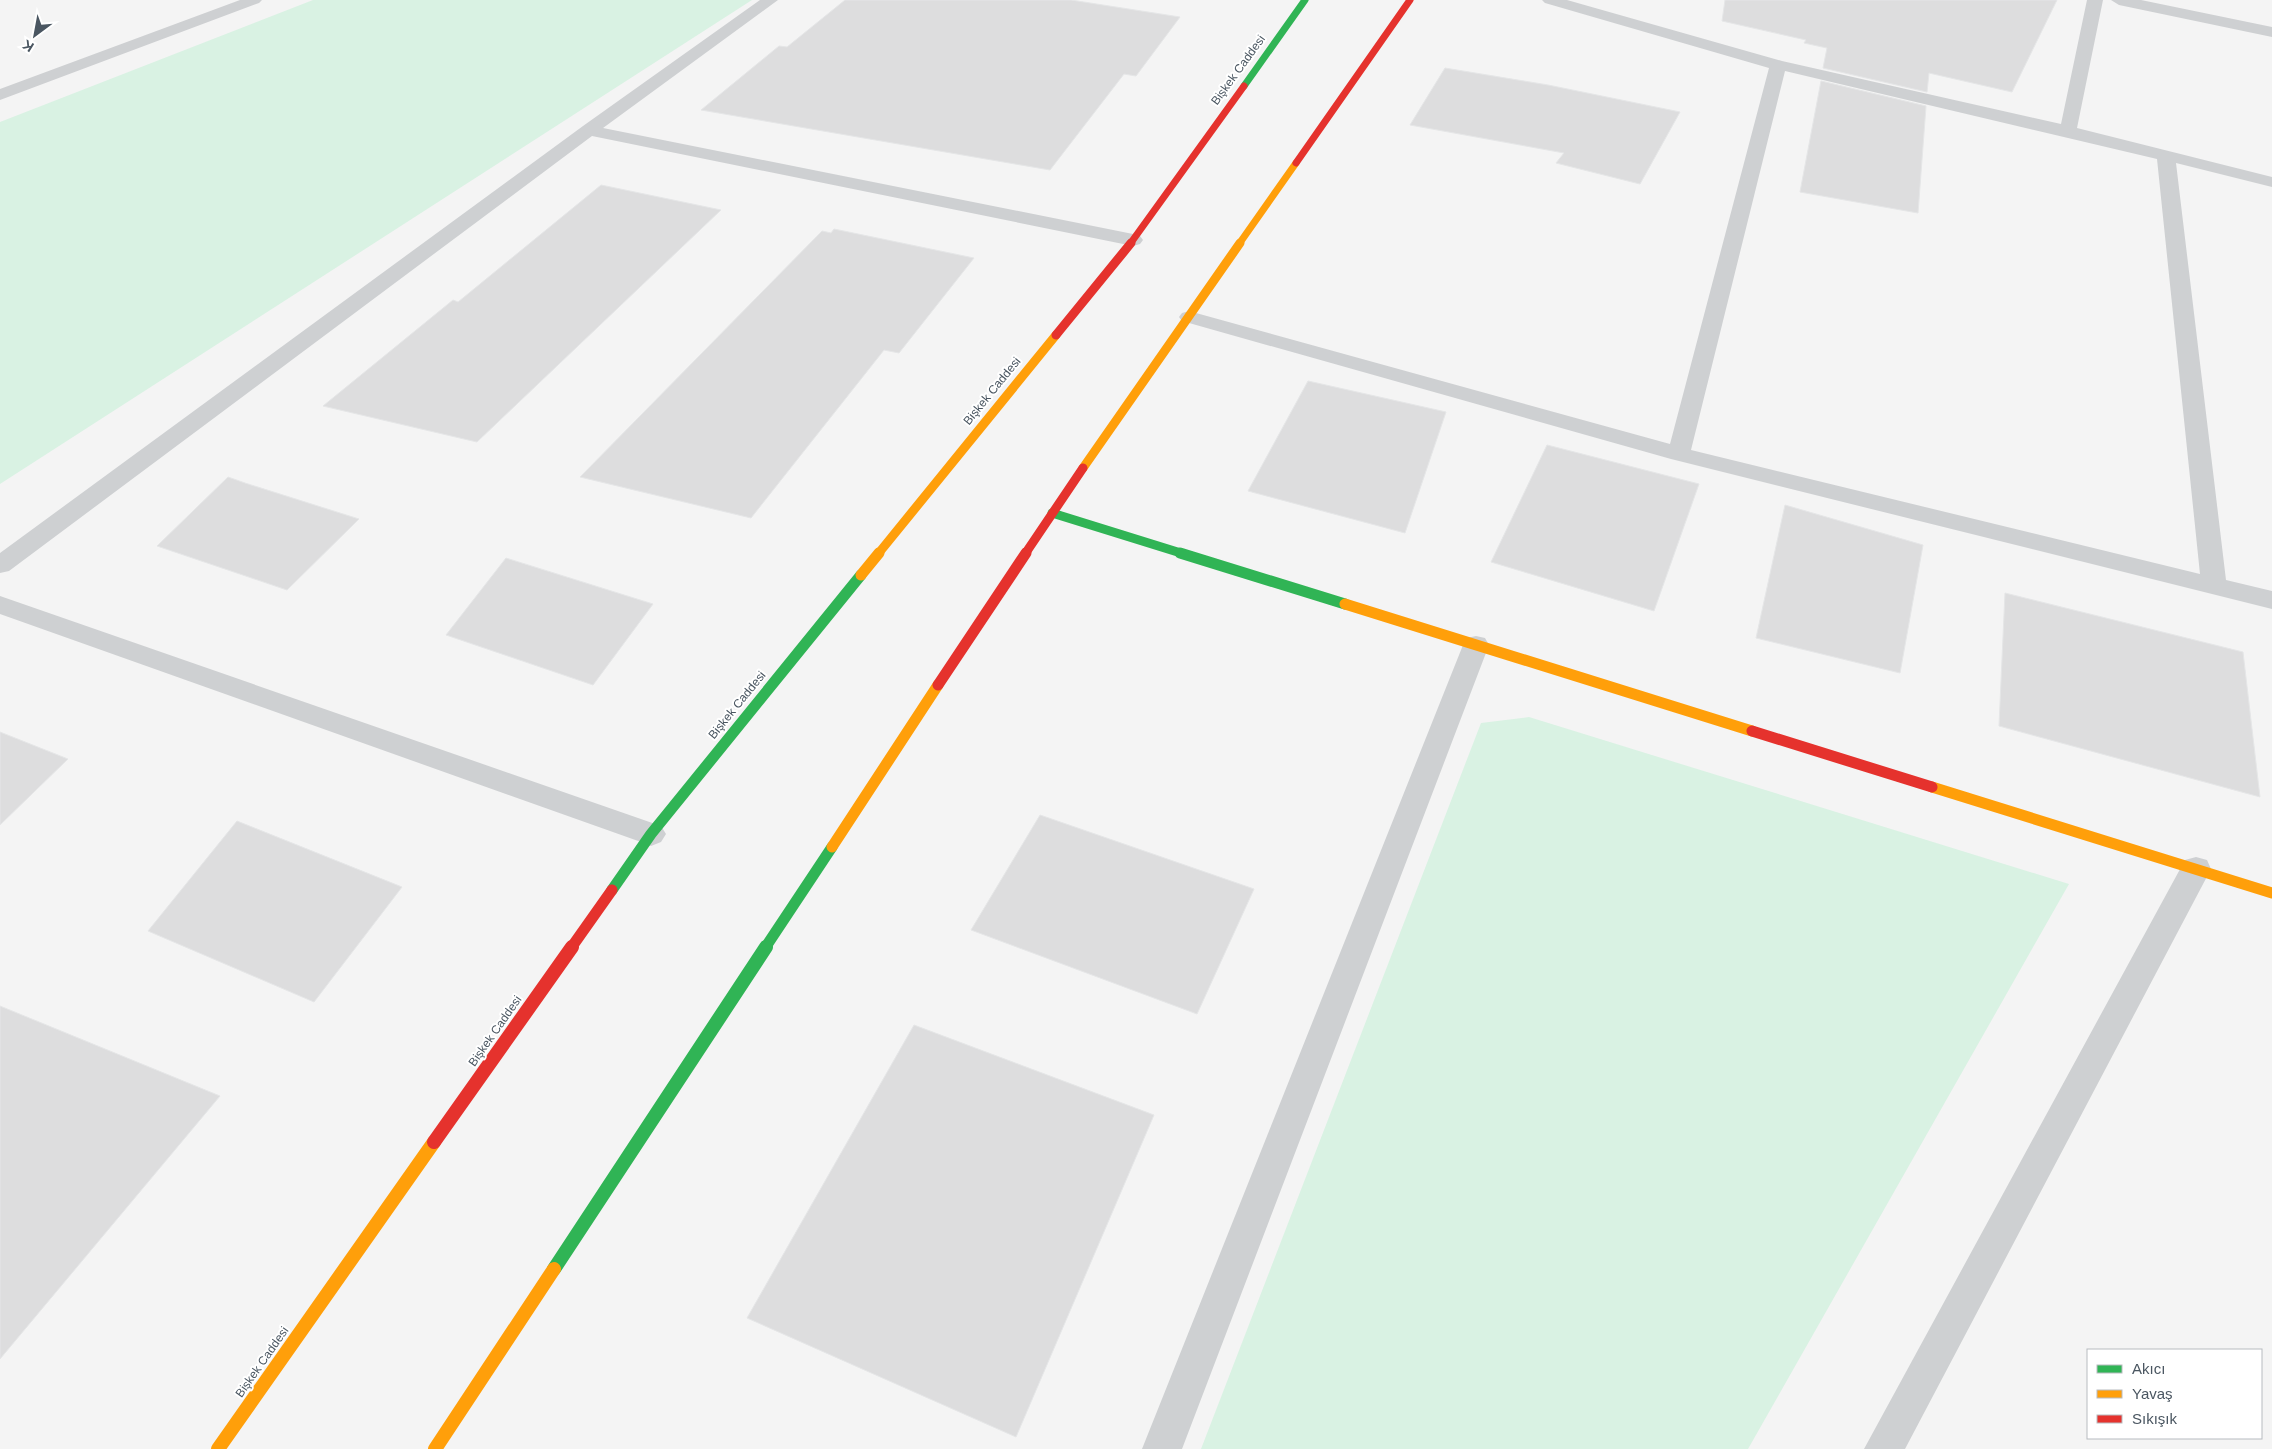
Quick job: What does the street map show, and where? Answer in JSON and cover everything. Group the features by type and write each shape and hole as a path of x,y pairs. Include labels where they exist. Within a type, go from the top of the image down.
{"street":[{"path":"0,95 254,0"},
{"path":"0,566 589,130 770,0"},
{"name":"Bişkek Caddesi","path":"218,1449 651,834 1132,240 1305,0"},
{"path":"436,1449 1052,513 1410,0"},
{"path":"1550,0 1778,65 2068,131 2272,182"},
{"path":"2068,131 2096,0"},
{"path":"2119,0 2272,32"},
{"path":"1679,454 1778,65"},
{"path":"589,130 1132,240"},
{"path":"2166,156 2214,586"},
{"path":"1189,317 1679,454 2272,600"},
{"path":"1052,513 2272,893"},
{"path":"0,605 651,834"},
{"path":"1162,1449 1476,645"},
{"path":"1884,1449 2196,869"}],"green space":[{"path":"313,0 752,0 0,484 0,122"},
{"path":"1529,717 2069,884 1748,1449 1201,1449 1481,723"}],"building":[{"path":"845,0 1071,0 1180,17 1136,76 1124,74 1050,170 701,110 779,46 787,47"},
{"path":"1725,0 2057,0 2012,92 1929,73 1927,92 1823,68 1827,48 1804,43 1806,40 1722,21"},
{"path":"1445,68 1548,85 1680,112 1640,184 1556,163 1564,153 1410,125"},
{"path":"1821,81 1926,106 1918,213 1800,192"},
{"path":"601,185 721,210 477,442 323,406 453,300 458,302"},
{"path":"834,229 974,258 899,353 884,350 751,518 580,477 822,231 831,233"},
{"path":"1308,381 1446,412 1405,533 1248,491"},
{"path":"1547,445 1699,484 1654,611 1491,562"},
{"path":"228,477 359,519 287,590 157,546"},
{"path":"1785,505 1923,545 1900,673 1756,638"},
{"path":"506,558 653,604 593,685 446,635"},
{"path":"2005,593 2243,652 2260,797 1999,726"},
{"path":"0,732 68,759 0,825"},
{"path":"1040,815 1254,889 1197,1014 971,930"},
{"path":"237,821 402,887 314,1002 148,931"},
{"path":"0,1006 220,1096 0,1359"},
{"path":"914,1025 1154,1115 1016,1437 747,1318"}],"traffic: fast":[{"path":"1244,86 1305,0"},
{"path":"1052,513 1345,604"},
{"path":"612,890 651,834 861,575"},
{"path":"554,1269 832,847"}],"traffic: slow":[{"path":"1083,468 1296,163"},
{"path":"861,575 1056,335"},
{"path":"1345,604 1752,731"},
{"path":"832,847 938,685"},
{"path":"1932,787 2272,893"},
{"path":"218,1449 434,1142"},
{"path":"435,1449 554,1269"}],"traffic: jam":[{"path":"1296,163 1410,0"},
{"path":"1056,335 1133,240 1244,86"},
{"path":"938,685 1083,468"},
{"path":"1752,731 1932,787"},
{"path":"434,1142 612,890"}]}
